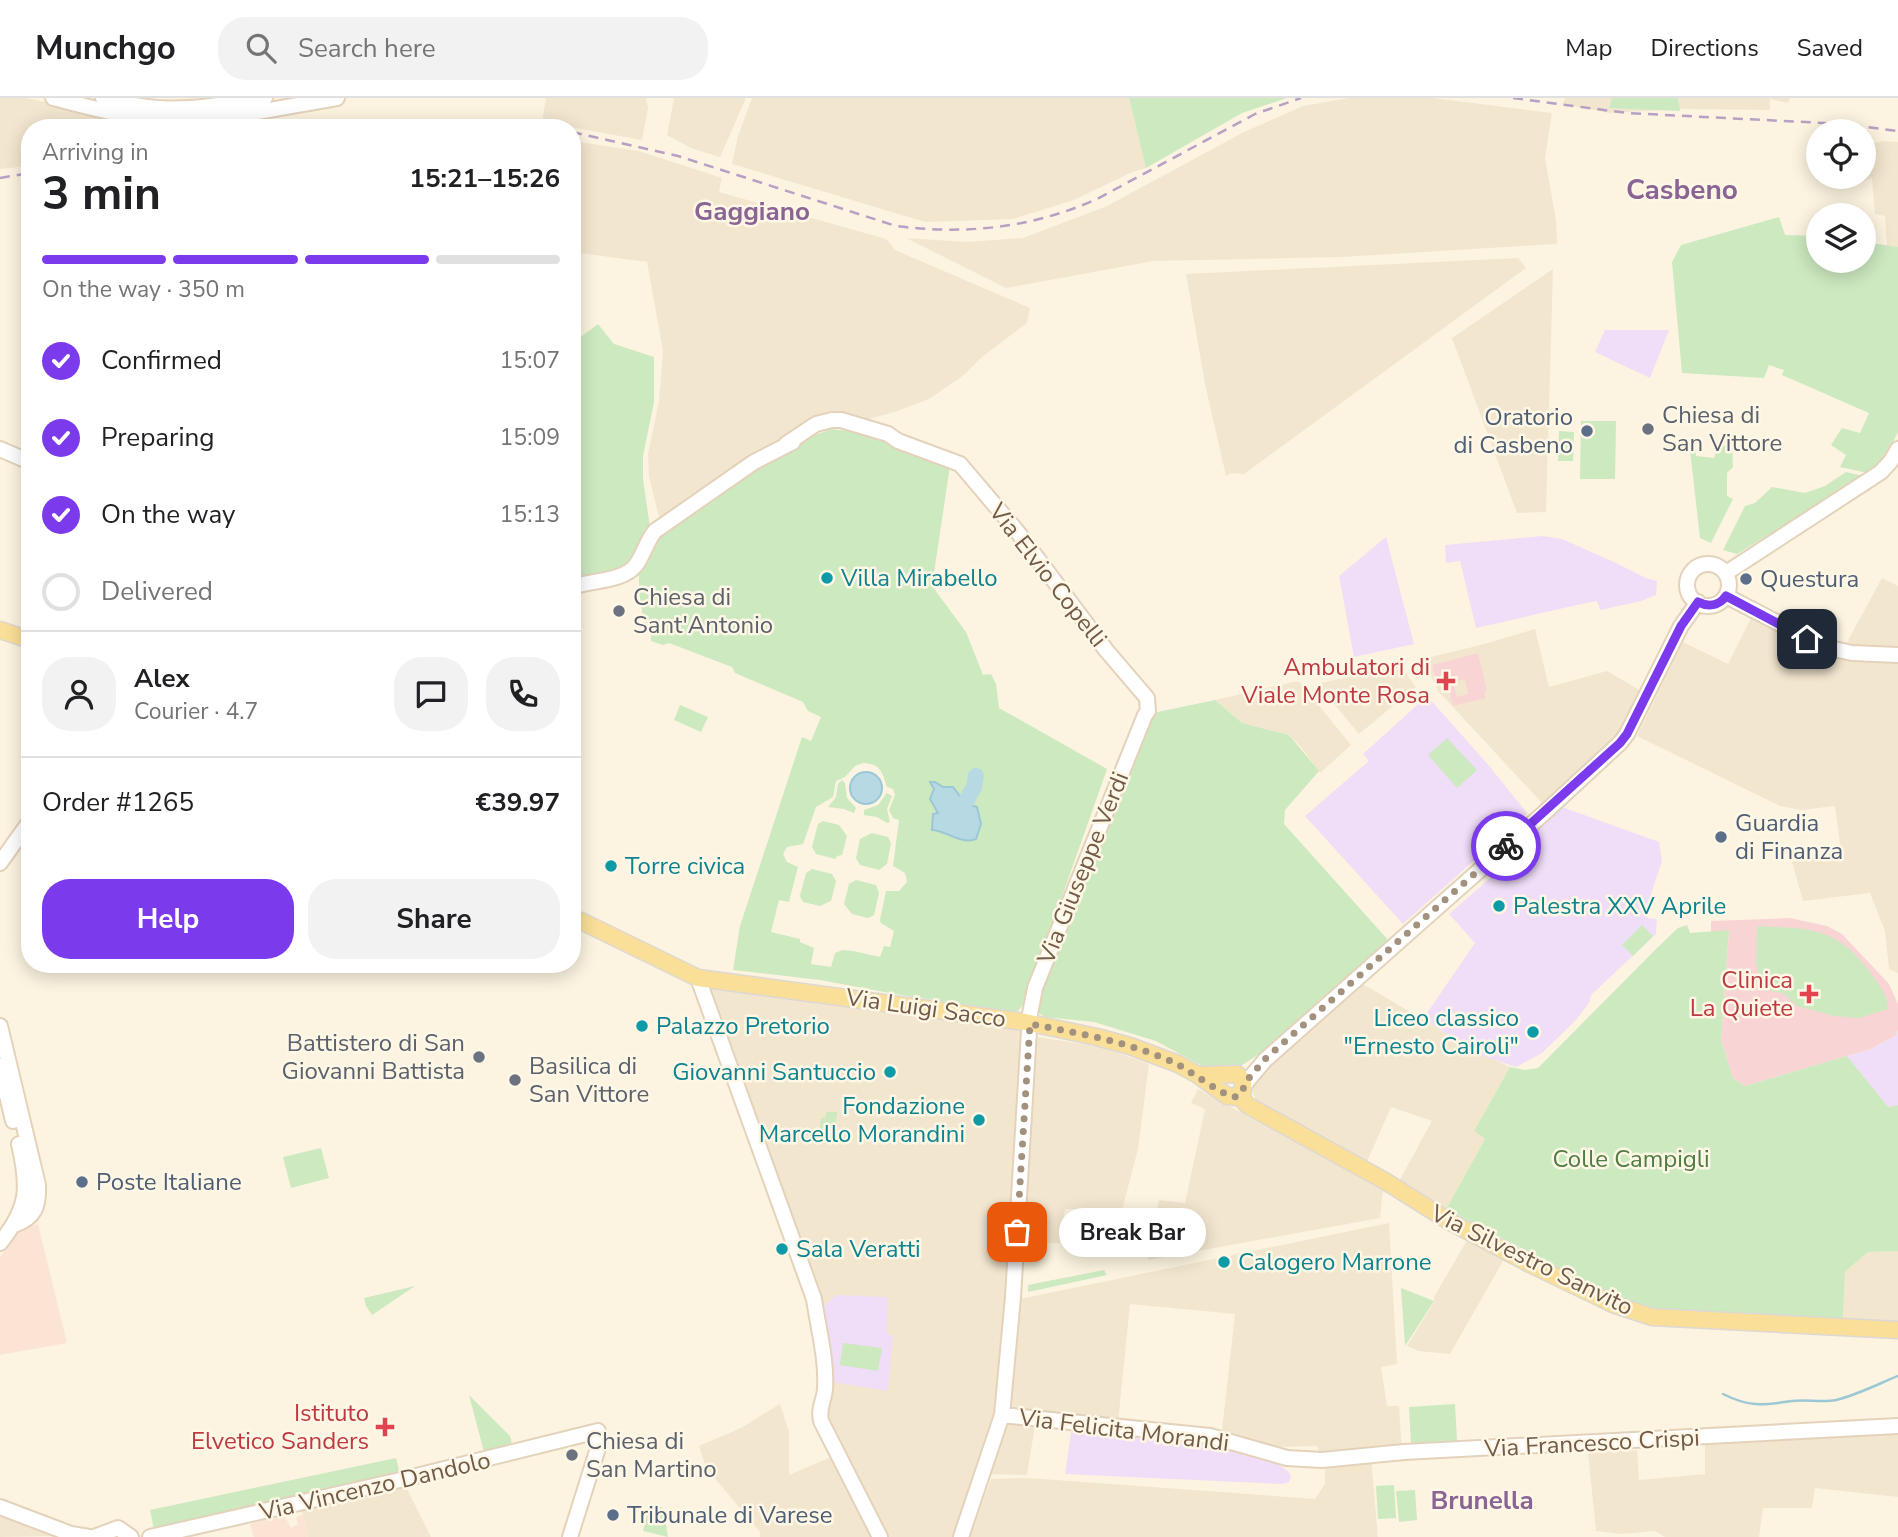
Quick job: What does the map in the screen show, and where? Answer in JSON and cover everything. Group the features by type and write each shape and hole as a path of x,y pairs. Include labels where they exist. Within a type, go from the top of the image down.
{"main road":[{"path":"0,630 21,637"},
{"name":"Via Luigi Sacco","path":"581,925 698,978 1030,1024 1130,1045 1198,1075"},
{"path":"1198,1075 1236,1082 1231,1097 1221,1091 1198,1075"},
{"name":"Via Silvestro Sanvito","path":"1236,1082 1247,1105 1385,1181 1447,1220 1632,1312 1652,1317 1898,1330"}],"street":[{"path":"53,98 157,119"},
{"path":"103,98 142,107 181,108 265,98"},
{"path":"182,119 337,98"},
{"name":"Via Elvio Copelli","path":"581,585 619,575 636,565 646,542 655,531 738,472 786,444 832,423 858,424 956,461 1016,530 1138,691 1145,715"},
{"path":"0,449 21,458"},
{"path":"1726,573 1886,467 1898,449"},
{"path":"1703,565 1712,565 1726,573 1729,584 1726,596 1715,605 1698,602 1689,592 1687,585 1692,572 1703,565"},
{"path":"1726,596 1825,647 1852,653 1898,655"},
{"path":"1236,1082 1543,814 1620,743 1681,626 1698,602"},
{"name":"Via Giuseppe Verdi","path":"961,1537 1002,1415 1013,1297 1030,1024 1035,988 1145,715"},
{"path":"2,861 21,834"},
{"path":"0,842 2,861"},
{"path":"698,978 814,1299 822,1348 825,1391 818,1411 880,1537"},
{"path":"0,1026 38,1185 36,1210 28,1219 14,1225"},
{"path":"0,1066 25,1172 26,1195 14,1225 0,1243"},
{"name":"Via Felicita Morandi","path":"1002,1415 1210,1436 1287,1458"},
{"name":"Via Francesco Crispi","path":"1287,1458 1322,1460 1404,1452 1898,1426"},
{"name":"Via Vincenzo Dandolo","path":"150,1537 598,1431 598,1448 570,1537"},
{"path":"0,1507 71,1534 91,1537 118,1528 130,1536"}],"shaded area":[{"path":"0,98 26,98 127,119 21,119 21,167 0,169"},
{"path":"546,98 646,98 648,108 642,140 581,129 581,119 542,119"},
{"path":"674,98 746,98 720,157 693,149 667,135"},
{"path":"752,98 1129,98 1146,168 1074,200 1013,219 925,222 732,164 738,136"},
{"path":"1349,98 1433,98 1552,113 1545,158 1556,220 1557,244 1342,257 1153,261 1006,288 906,238 967,242 1023,238 1107,206 1244,132 1303,106"},
{"path":"1565,98 1790,98 1788,103 1770,99 1770,110 1679,109 1609,113 1563,104"},
{"path":"581,142 639,151 722,178 719,192 886,239 895,250 1030,308 1027,323 982,357 964,375 929,399 862,421 829,413 753,456 661,525 649,477 648,454 659,401 663,351 647,262 581,253"},
{"path":"1898,142 1898,247 1887,246 1885,216 1876,214 1873,189 1876,189 1876,143"},
{"path":"1518,258 1526,268 1244,474 1231,473 1226,476 1205,384 1186,274"},
{"path":"1553,269 1546,512 1517,513 1452,338"},
{"path":"1605,330 1669,330 1650,378 1595,352"},
{"path":"1543,536 1562,539 1657,581 1656,595 1600,610 1597,601 1586,603 1476,628 1460,561 1446,563 1445,545"},
{"path":"1386,537 1414,644 1354,657 1339,576"},
{"path":"1882,578 1898,586 1898,973 1889,969 1885,931 1870,893 1803,901 1792,862 1841,851 1835,806 1802,810 1780,806 1637,736 1683,642 1728,664 1751,618 1846,644"},
{"path":"1535,629 1549,687 1607,671 1641,691 1622,731 1611,745 1542,803 1438,691 1426,658"},
{"name":"Ambulatori di Viale Monte Rosa","path":"1478,653 1487,691 1484,692 1486,698 1453,706 1448,685 1453,684 1457,697 1468,694 1465,679 1437,686 1432,665"},
{"path":"1399,665 1416,687 1359,734 1320,687 1321,683"},
{"path":"1300,682 1351,745 1320,773 1289,735 1242,723 1215,700"},
{"path":"1425,698 1429,698 1527,813 1403,924 1305,816 1369,761 1363,754"},
{"path":"1562,807 1659,842 1662,861 1651,894 1647,918 1657,919 1656,934 1591,995 1589,1003 1576,1020 1542,1053 1516,1067 1483,1056 1423,1019 1475,943 1449,914 1519,853 1518,848"},
{"name":"Clinica La Quiete","path":"1790,918 1827,926 1842,934 1889,984 1898,1004 1898,1030 1896,1035 1871,1049 1745,1086 1733,1078 1721,1040 1729,931 1711,932 1711,921"},
{"path":"1363,984 1478,1052 1510,1067 1474,1131 1485,1139 1444,1213 1397,1185 1432,1121 1391,1107 1366,1164 1259,1108 1250,1085"},
{"path":"705,988 1027,1028 999,1409 1036,1419 1027,1475 981,1474 959,1537 884,1537 821,1414 817,1302"},
{"path":"1898,1030 1898,1105 1888,1107 1847,1056 1871,1049 1896,1035"},
{"path":"1038,1037 1102,1047 1149,1064 1138,1149 1122,1210 1065,1209 1060,1243 1037,1243 1036,1236 1023,1237 1033,1052"},
{"path":"1198,1089 1383,1190 1380,1218 1148,1260 1159,1200 1185,1203 1205,1109 1191,1103"},
{"path":"1389,1223 1397,1364 1381,1367 1387,1406 1399,1406 1402,1455 1371,1458 1378,1537 970,1537 991,1479 1029,1478 1315,1499 1325,1484 1325,1470 1317,1446 1272,1447 1222,1430 1235,1314 1130,1304 1118,1423 1003,1413 1015,1300"},
{"path":"38,1224 67,1343 0,1355 0,1257 21,1229"},
{"path":"1469,1237 1506,1256 1450,1354 1418,1351 1407,1346 1434,1302 1434,1297"},
{"path":"1898,1251 1898,1322 1843,1319 1845,1272 1868,1252"},
{"path":"835,1295 888,1297 887,1334 893,1336 888,1391 832,1382 832,1366 822,1309"},
{"path":"780,1404 789,1432 789,1475 831,1457 874,1537 760,1537 760,1532 706,1468 699,1446 741,1428"},
{"path":"1072,1426 1205,1439 1277,1463 1289,1472 1291,1477 1289,1482 1282,1484 1065,1474"},
{"path":"1898,1432 1898,1497 1815,1488 1812,1508 1763,1508 1759,1537 1665,1537 1655,1531 1622,1534 1596,1531 1588,1453 1637,1450 1639,1480 1705,1474 1705,1444"},
{"path":"406,1487 431,1537 308,1537 301,1507"},
{"path":"0,1514 62,1536 0,1537"},
{"path":"284,1515 291,1528 298,1524 296,1517 303,1515 308,1537 254,1537 250,1524"}],"green space":[{"path":"1129,98 1287,98 1242,113 1146,168"},
{"path":"1612,98 1678,98 1680,111 1609,108"},
{"path":"1779,217 1785,235 1806,236 1806,273 1876,273 1876,244 1898,247 1898,432 1882,464 1868,473 1840,467 1846,455 1831,445 1842,428 1860,433 1869,413 1782,375 1784,370 1769,365 1764,378 1682,373 1672,262 1681,245"},
{"path":"598,324 614,344 654,357 654,402 643,456 643,479 650,527 625,566 581,579 581,337"},
{"path":"1581,421 1616,421 1615,479 1580,479"},
{"path":"832,429 857,432 950,466 932,586 966,632 983,675 991,674 996,684 999,708 1107,769 1024,1004 1017,1012 820,980 733,970 740,926 802,737 811,741 821,717 808,711 803,702 735,673 732,667 669,643 663,645 651,641 651,632 645,629 639,592 639,571 660,533 757,465","holes":["863,763 874,765 880,770 887,787 893,789 895,795 889,810 893,818 899,820 893,866 905,873 907,882 899,891 886,891 880,920 894,931 890,947 884,946 880,957 843,950 835,953 831,967 811,964 814,948 800,942 800,939 771,932 779,900 789,902 798,867 787,862 783,854 787,847 803,844 816,807 833,797 836,781"]},
{"path":"1559,431 1574,432 1573,461 1558,461"},
{"path":"1732,445 1733,467 1727,473 1727,496 1733,499 1711,543 1700,538 1690,450 1696,448 1696,456 1714,458 1717,446"},
{"path":"1846,472 1863,476 1737,554 1723,550 1745,506 1755,503 1772,487 1805,493 1825,486"},
{"path":"1215,700 1242,723 1289,735 1319,771 1285,810 1284,824 1389,941 1264,1051 1239,1067 1202,1066 1156,1041 1094,1022 1045,1017 1037,1008 1040,988 1153,713"},
{"path":"680,705 708,717 701,732 674,720"},
{"path":"1447,738 1477,770 1457,788 1428,755"},
{"path":"842,780 847,798 856,808 854,813 828,807 836,797 838,784"},
{"path":"887,793 892,796 887,809 890,822 864,815 864,810 878,805"},
{"path":"823,821 839,825 847,836 842,855 835,859 816,854 812,847 818,824"},
{"path":"872,833 888,837 891,843 887,864 879,870 860,865 856,858 860,839"},
{"path":"812,869 832,874 836,881 831,901 820,906 803,902 800,896 806,873"},
{"path":"856,880 876,885 879,893 874,915 868,918 852,914 844,904 849,884"},
{"path":"1642,925 1653,936 1633,956 1622,945"},
{"name":"Colle Campigli","path":"1687,925 1690,933 1729,930 1721,1040 1733,1078 1745,1086 1847,1056 1888,1107 1898,1105 1898,1251 1868,1252 1845,1272 1843,1319 1656,1310 1620,1300 1458,1215 1444,1213 1485,1139 1474,1131 1510,1067 1525,1070 1538,1068 1657,948 1678,928"},
{"path":"1757,926 1820,933 1844,945 1857,956 1879,985 1888,1009 1859,1018 1834,1016 1797,1006 1783,993 1764,990 1756,965"},
{"path":"826,1112 837,1112 834,1139 819,1138 821,1118 825,1118"},
{"path":"321,1148 329,1178 291,1188 283,1157"},
{"path":"1104,1270 1107,1275 1028,1292 1028,1285"},
{"path":"415,1286 372,1315 366,1306 364,1298"},
{"path":"1401,1288 1434,1301 1405,1346"},
{"path":"843,1343 882,1348 878,1371 840,1365"},
{"path":"469,1395 510,1436 512,1444 484,1452"},
{"path":"1455,1404 1457,1441 1411,1444 1409,1407"},
{"path":"396,1458 400,1474 154,1530 150,1510"},
{"path":"1394,1485 1396,1518 1378,1519 1376,1486"},
{"path":"1415,1490 1417,1520 1399,1522 1396,1491"},
{"path":"654,1505 663,1508 668,1537 643,1531 648,1511 653,1512"}],"water":[{"path":"866,772 877,777 882,788 877,799 866,804 855,799 850,788 855,777"},
{"path":"930,782 943,787 953,787 965,803 977,807 981,824 976,839 959,839 932,830 933,814 938,813 930,799 934,789"}],"waterway":[{"path":"965,803 974,787 976,776"},
{"path":"1723,1394 1742,1402 1757,1404 1831,1401 1898,1376"}],"railway":[{"path":"581,134 678,156 896,226 973,229 1023,223 1073,209 1097,199 1255,114 1301,98"},
{"path":"1513,98 1627,113 1843,124 1898,131"},
{"path":"0,178 21,174"}],"way so far":[{"path":"1017,1232 1030,1024 1130,1045 1178,1064 1223,1094 1235,1097 1243,1091 1244,1084 1265,1059 1506,846"}],"place":[{"name":"Chiesa di San Vittore","path":"1648,429"},
{"name":"Oratorio di Casbeno","path":"1587,431"},
{"name":"Villa Mirabello","path":"827,578"},
{"name":"Questura","path":"1746,579"},
{"name":"Chiesa di Sant'Antonio","path":"619,611"},
{"name":"Ambulatori di Viale Monte Rosa","path":"1446,681"},
{"name":"Guardia di Finanza","path":"1721,837"},
{"name":"Torre civica","path":"611,866"},
{"name":"Palestra XXV Aprile","path":"1499,906"},
{"name":"Clinica La Quiete","path":"1809,994"},
{"name":"Palazzo Pretorio","path":"642,1026"},
{"name":"Liceo classico \"Ernesto Cairoli\"","path":"1533,1032"},
{"name":"Battistero di San Giovanni Battista","path":"479,1057"},
{"name":"Giovanni Santuccio","path":"890,1072"},
{"name":"Basilica di San Vittore","path":"515,1080"},
{"name":"Fondazione Marcello Morandini","path":"979,1120"},
{"name":"Poste Italiane","path":"82,1182"},
{"name":"Break Bar","path":"1017,1232"},
{"name":"Sala Veratti","path":"782,1249"},
{"name":"Calogero Marrone","path":"1224,1262"},
{"name":"Istituto Elvetico Sanders","path":"385,1427"},
{"name":"Chiesa di San Martino","path":"572,1455"},
{"name":"Tribunale di Varese","path":"613,1515"}],"district":[{"name":"Casbeno","path":"1682,190"},
{"name":"Gaggiano","path":"752,211"},
{"name":"Brunella","path":"1482,1500"}],"route":[{"path":"1506,846 1620,743 1681,626 1698,602 1711,606 1726,596 1807,639"}]}
